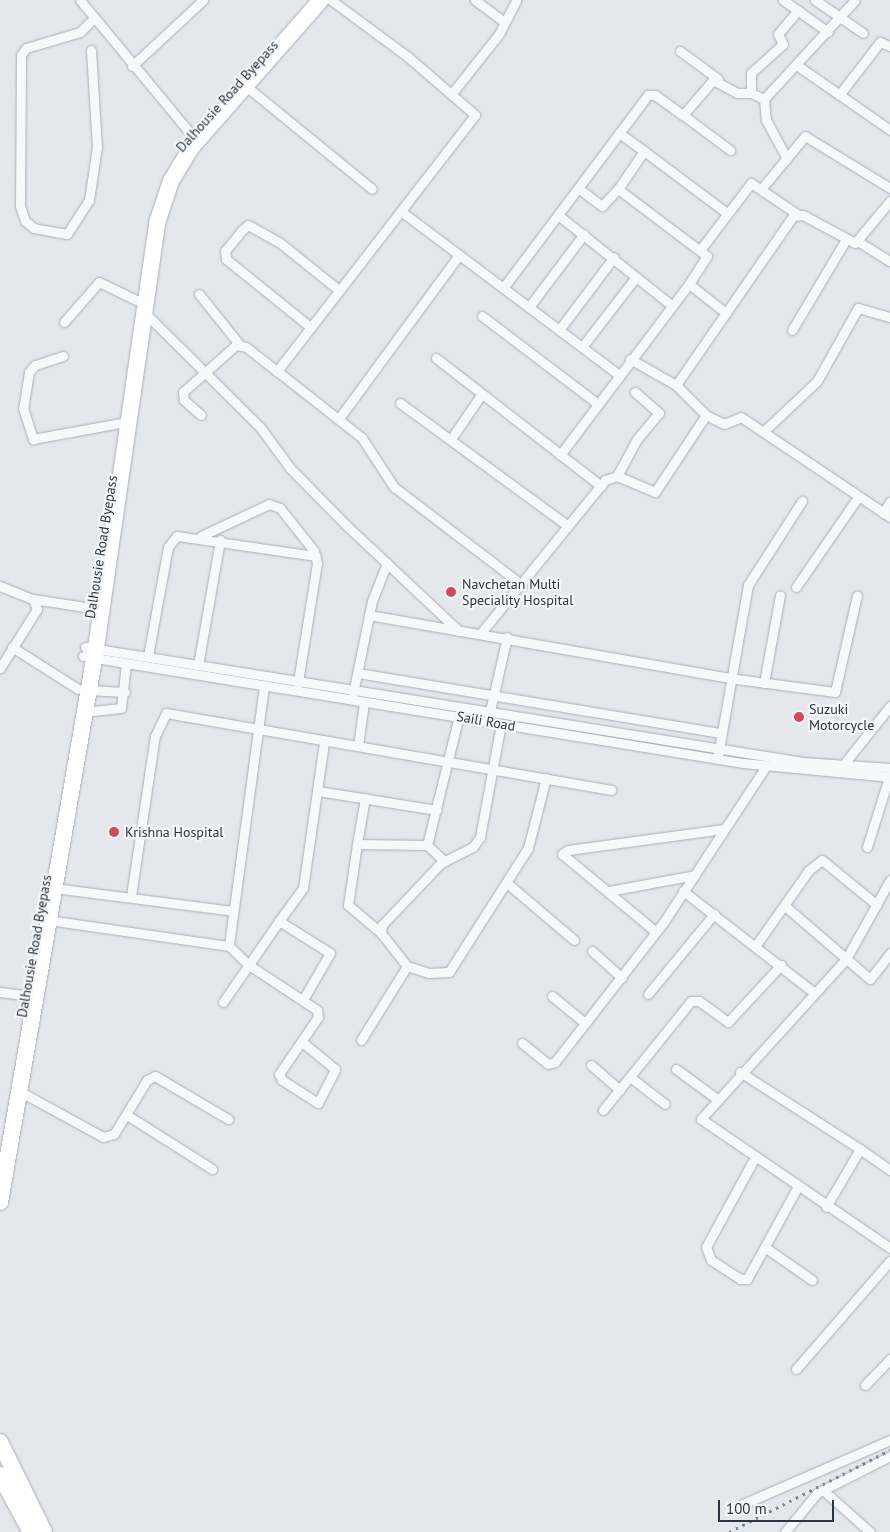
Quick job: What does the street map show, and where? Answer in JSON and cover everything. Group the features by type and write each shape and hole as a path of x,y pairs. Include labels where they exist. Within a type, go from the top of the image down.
{"highway":[{"name":"Dalhousie Road Byepass","path":"0,1145 26,994 90,652 91,608 140,306 149,211 171,160 191,134 309,0"},
{"path":"90,652 140,306 154,236 171,181 190,149 247,87 321,0"},
{"path":"0,1202 83,712 82,690"},
{"path":"0,1442 44,1532"},
{"path":"0,1475 31,1532"}],"street":[{"path":"132,66 203,0"},
{"path":"278,371 310,326 402,212 475,114 453,92 330,0"},
{"path":"475,0 502,20"},
{"path":"453,92 499,34 502,20 516,0"},
{"path":"783,0 828,32"},
{"path":"815,0 863,34"},
{"path":"82,1 132,66 191,134"},
{"path":"764,99 798,66 841,18 850,2"},
{"path":"751,93 751,74 783,44 779,32 798,10"},
{"path":"91,50 97,147 89,200 67,234 34,228 25,221 20,206 21,55 26,48 80,32 94,18"},
{"path":"839,95 880,42 890,46"},
{"path":"680,51 737,93 751,93 764,99"},
{"path":"798,66 890,130"},
{"path":"683,115 718,80"},
{"path":"247,87 372,189"},
{"path":"503,288 619,132 651,94 730,150"},
{"path":"764,99 766,120 787,158"},
{"path":"619,132 727,213"},
{"path":"762,188 805,136 890,188"},
{"path":"578,188 602,206 618,189 644,152"},
{"path":"700,250 751,183 762,188 797,214 845,241 858,242 890,261"},
{"path":"560,455 670,304 689,284 708,259 700,250 618,189"},
{"path":"858,242 890,201"},
{"path":"402,212 618,374"},
{"path":"676,385 797,214"},
{"path":"558,215 614,257 670,304"},
{"path":"310,326 226,259 225,251 241,231 248,226 278,242 339,290"},
{"path":"529,307 584,234"},
{"path":"792,330 845,241"},
{"path":"340,417 460,255"},
{"path":"559,330 614,257"},
{"path":"582,347 636,277"},
{"path":"64,322 99,282 140,306 387,564 460,631"},
{"path":"689,284 726,312"},
{"path":"200,294 239,344 340,417 362,438 394,486 522,585"},
{"path":"764,431 817,381 858,308 890,316"},
{"path":"482,316 598,404"},
{"path":"201,415 182,396 201,371 239,344"},
{"path":"63,356 35,365 29,372 23,408 33,439 120,423"},
{"path":"436,358 481,395 601,486"},
{"path":"630,359 676,385 706,415 724,424 738,416 764,431 886,515 890,502"},
{"path":"480,634 522,585 601,486 617,476 637,439 659,413 635,392"},
{"path":"451,439 481,395"},
{"path":"400,403 568,526"},
{"path":"617,476 652,493 706,415"},
{"path":"796,587 858,497"},
{"path":"718,759 729,678 748,586 802,501"},
{"path":"201,536 269,504 280,508 316,556 298,682"},
{"path":"148,656 168,547 176,536 201,536 316,556"},
{"path":"198,665 220,540"},
{"path":"351,701 369,615 387,564"},
{"path":"0,586 33,599 91,608"},
{"path":"764,683 780,595"},
{"path":"369,615 507,637 729,678 838,689 857,595"},
{"path":"0,668 12,647 36,614 33,599"},
{"path":"487,722 496,694 507,637"},
{"path":"12,647 82,690 124,692"},
{"path":"90,652 148,656 298,682 490,711 719,749 838,771 890,706"},
{"name":"Saili Road","path":"90,652 126,664 718,759 766,766 890,774"},
{"path":"83,712 119,710 124,692 126,664"},
{"path":"358,673 496,694 721,733"},
{"path":"228,946 264,686"},
{"path":"358,746 364,702"},
{"path":"131,896 155,736 162,715 171,712 259,732 448,760 611,790"},
{"path":"427,845 458,716"},
{"path":"381,933 384,921 444,861 473,846 480,837 501,724"},
{"path":"223,1002 302,888 324,742"},
{"path":"522,1043 550,1065 622,978 656,932 766,766"},
{"path":"867,847 890,774"},
{"path":"365,798 348,905 381,933 407,966 429,973 449,972 507,883 533,837 546,778"},
{"path":"318,791 436,810"},
{"path":"656,932 609,891 566,860 565,851 724,829"},
{"path":"358,844 427,845 444,861"},
{"path":"756,945 822,860 877,905"},
{"path":"609,891 695,875"},
{"path":"890,880 846,959 740,1072 717,1099 701,1122 797,1188 890,1248"},
{"path":"507,883 574,940"},
{"path":"54,888 131,896 233,912"},
{"path":"683,891 756,945 813,992"},
{"path":"785,906 870,979 890,953"},
{"path":"648,994 714,914"},
{"path":"48,920 228,946 249,965 304,998 319,1013 280,1077 318,1103 335,1069 302,1042"},
{"path":"278,921 330,953 304,998"},
{"path":"592,951 622,978"},
{"path":"603,1110 691,1000 728,1022 781,965"},
{"path":"360,1040 407,966"},
{"path":"0,992 26,994"},
{"path":"552,996 584,1023"},
{"path":"591,1065 620,1090"},
{"path":"676,1069 717,1099"},
{"path":"740,1072 890,1170"},
{"path":"19,1091 103,1136 114,1134 146,1080 155,1076 228,1119"},
{"path":"630,1077 665,1104"},
{"path":"127,1115 212,1169"},
{"path":"826,1207 860,1149"},
{"path":"754,1159 705,1251 708,1258 743,1280 766,1248 797,1188"},
{"path":"766,1248 812,1280"},
{"path":"796,1369 890,1262"},
{"path":"865,1385 890,1359"},
{"path":"742,1504 890,1440"},
{"path":"785,1532 804,1504 823,1490 890,1456"},
{"path":"823,1490 870,1532"}],"railway":[{"path":"729,1532 890,1450"}],"place":[{"name":"Navchetan Multi Speciality Hospital","path":"451,592"},
{"name":"Suzuki Motorcycle","path":"799,717"},
{"name":"Krishna Hospital","path":"114,832"}]}
